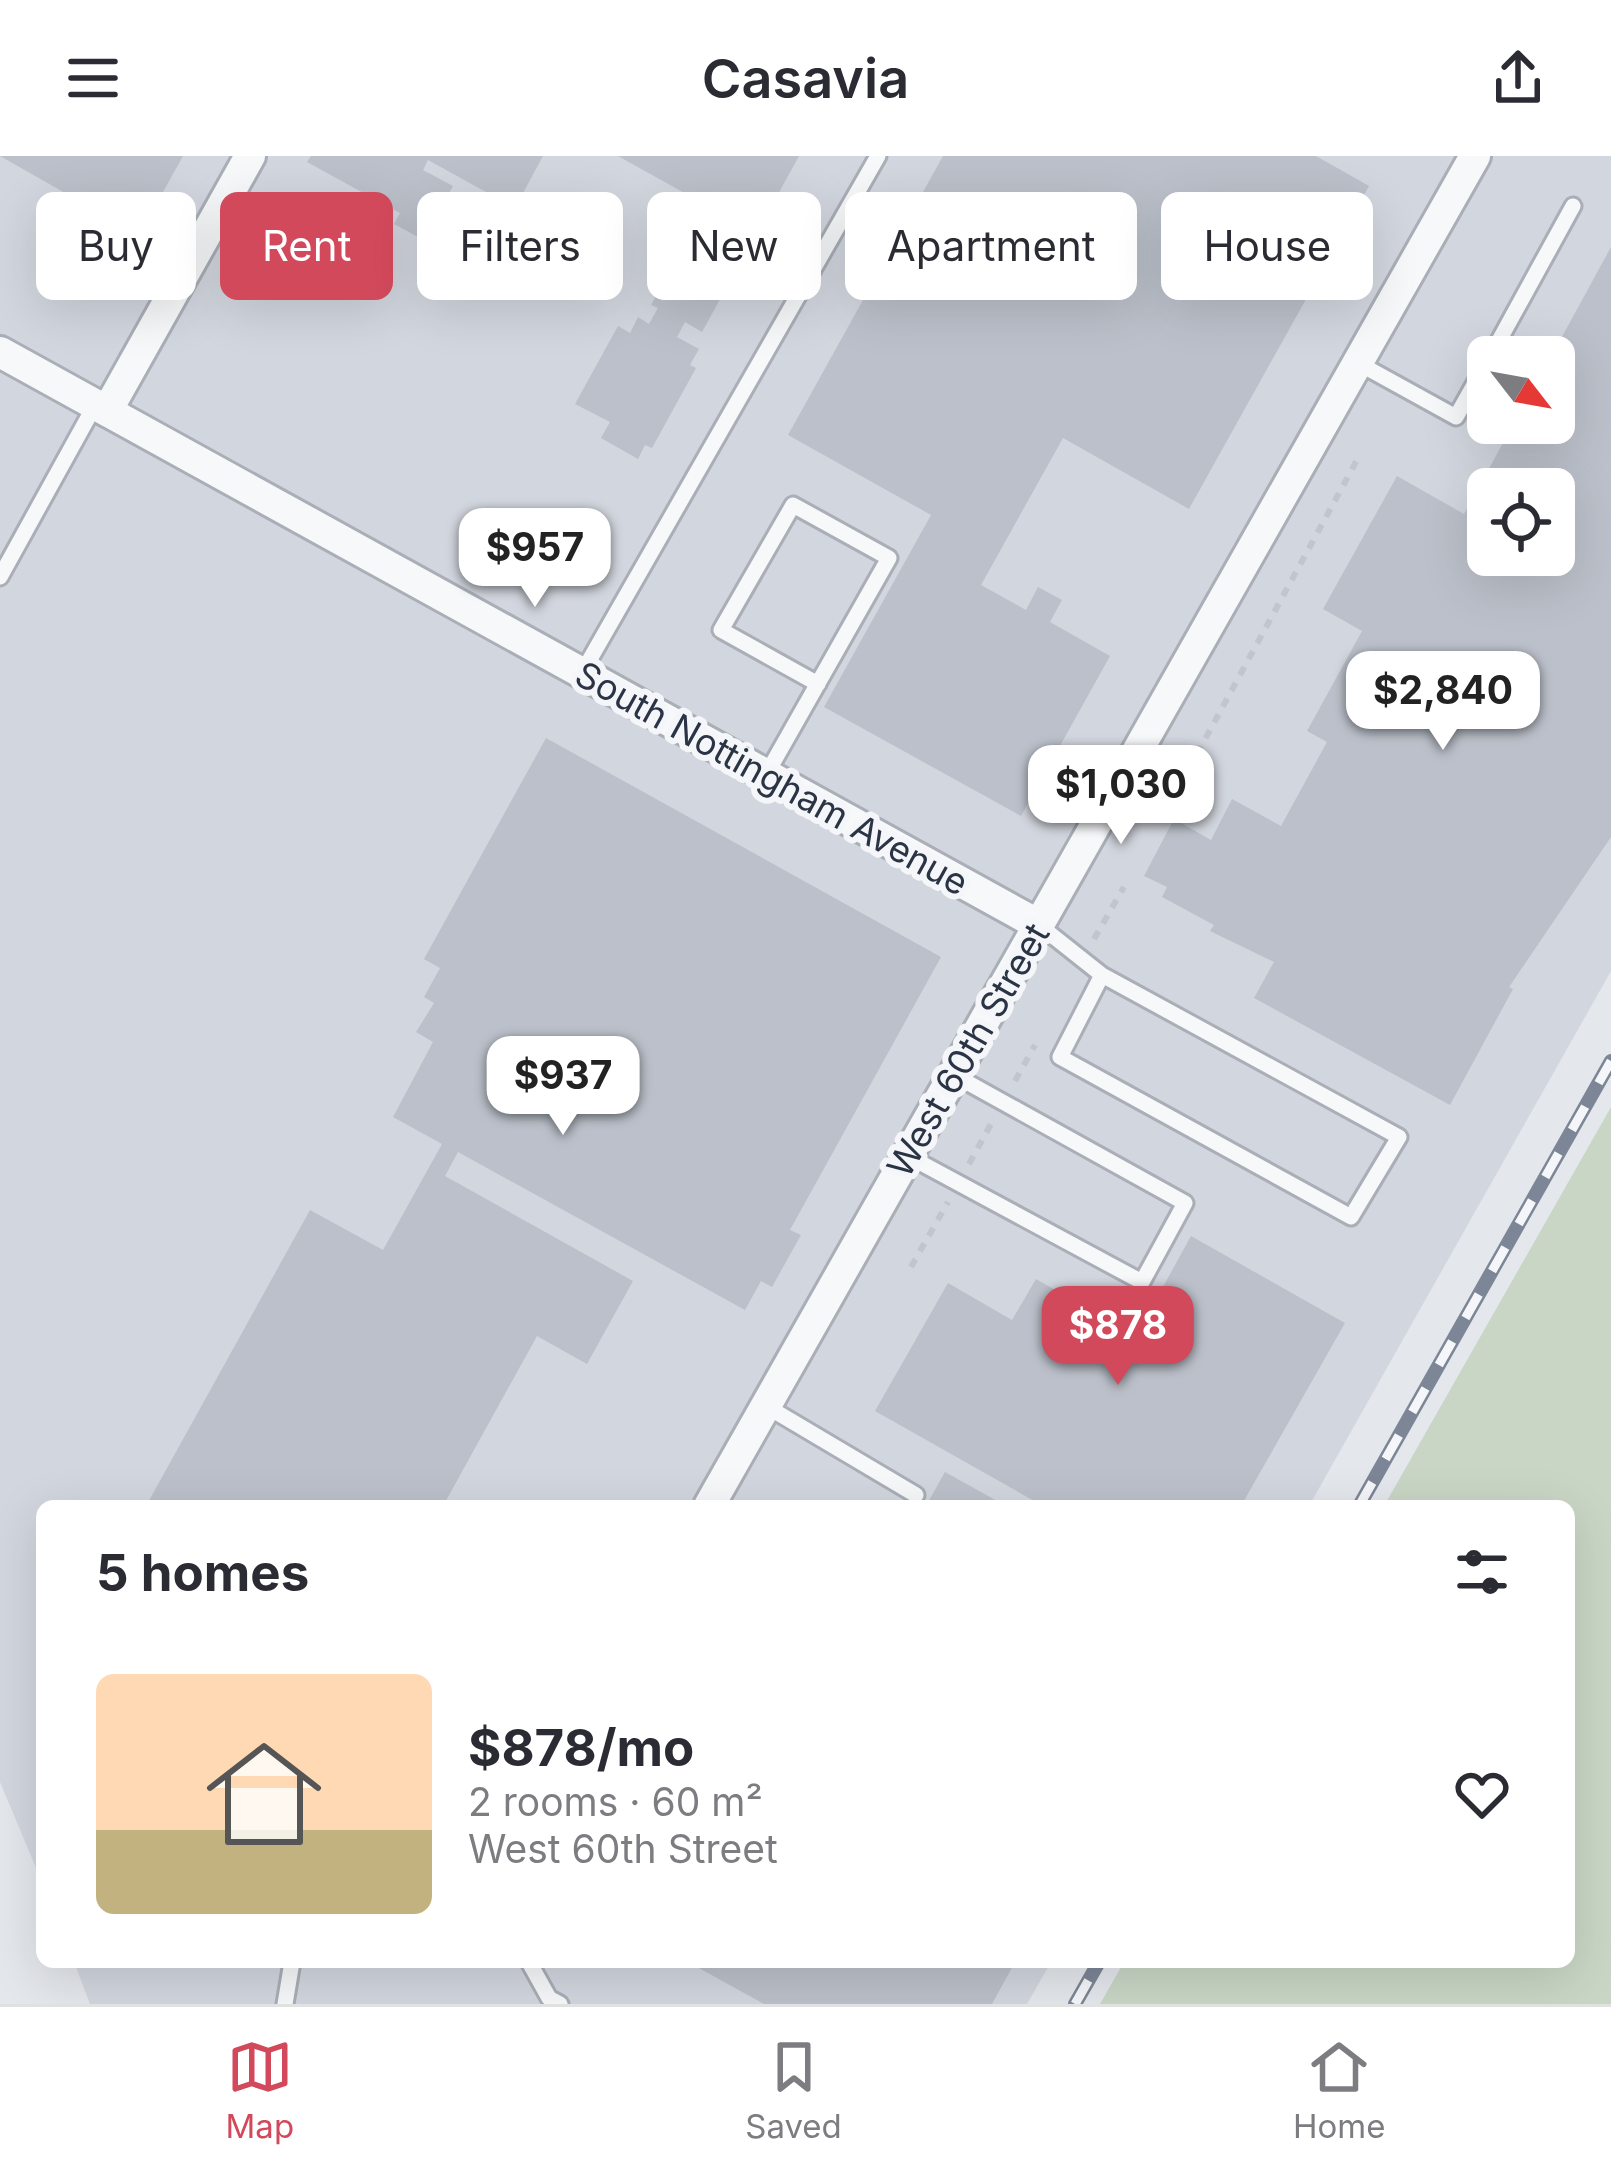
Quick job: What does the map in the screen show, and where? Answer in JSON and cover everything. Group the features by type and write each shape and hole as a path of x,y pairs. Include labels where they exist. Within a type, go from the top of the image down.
{"street":[{"path":"101,408 250,156"},
{"name":"West 60th Street","path":"714,1500 1475,156"},
{"name":"South Nottingham Avenue","path":"0,352 1039,926"}],"lane":[{"path":"582,673 878,156"},
{"path":"1501,336 1573,206"},
{"path":"1358,363 1456,418 1467,398"},
{"path":"0,577 101,408"},
{"path":"766,775 818,684 889,558 793,505 721,630 818,684"},
{"path":"1039,926 1102,975 1399,1137 1351,1217 1060,1057 1102,975"},
{"path":"908,1156 1142,1282 1185,1203 954,1075"},
{"path":"766,1406 916,1496"},
{"path":"285,2004 291,1968"},
{"path":"532,1968 549,1998 560,2004"}],"path":[{"path":"1196,754 1357,460"},
{"path":"1083,960 1124,887"},
{"path":"911,1267 1037,1041"}],"shaded area":[{"path":"0,156 1611,156 1611,971 1312,1500 36,1500 36,1868 0,1782"},
{"path":"76,1968 1048,1968 1027,2004 90,2004"}],"green space":[{"path":"1611,1107 1611,2004 1100,2004 1121,1968 1575,1968 1575,1500 1387,1500"}],"building":[{"path":"0,156 183,156 163,192 63,192"},
{"path":"311,156 543,156 524,192 486,192 428,160 423,170 453,186 450,192 417,192 417,236 394,224 400,213 393,209 393,192 362,192 307,162"},
{"path":"618,156 799,156 779,192 683,192"},
{"path":"943,156 1316,156 1369,186 1366,192 1161,192 1161,300 1305,300 1189,509 1063,438 981,585 1026,610 1038,587 1062,600 1050,622 1110,656 1021,816 824,707 931,515 788,435 863,300 1137,300 1137,192 923,192"},
{"path":"1611,247 1611,837 1509,987 1513,989 1450,1105 1254,998 1274,962 1210,931 1214,925 1162,897 1167,887 1144,876 1174,819 1211,840 1232,799 1281,826 1327,742 1307,731 1362,631 1323,609 1397,476 1464,514 1467,509 1467,576 1575,576 1575,468 1489,468 1502,444 1575,444 1575,336 1562,336"},
{"path":"654,300 720,300 702,332 685,322 677,337 699,349 690,365 696,368 652,448 645,445 638,459 601,438 610,422 575,404 618,326 630,333 638,317 649,324 658,308 651,305"},
{"path":"546,738 941,957 790,1230 801,1235 772,1287 761,1281 745,1310 458,1152 445,1176 633,1281 587,1364 537,1336 446,1500 149,1500 310,1210 383,1250 442,1144 393,1117 433,1042 416,1032 434,1003 424,997 440,968 424,959"},
{"path":"1191,1236 1345,1323 1244,1500 1032,1500 875,1411 948,1283 1012,1320 1036,1279 1136,1336"},
{"path":"945,1472 995,1500 929,1500"},
{"path":"699,1968 1012,1968 992,2004 764,2004"}],"railway":[{"path":"1362,1500 1611,1061"},
{"path":"1075,2004 1096,1968"}]}
